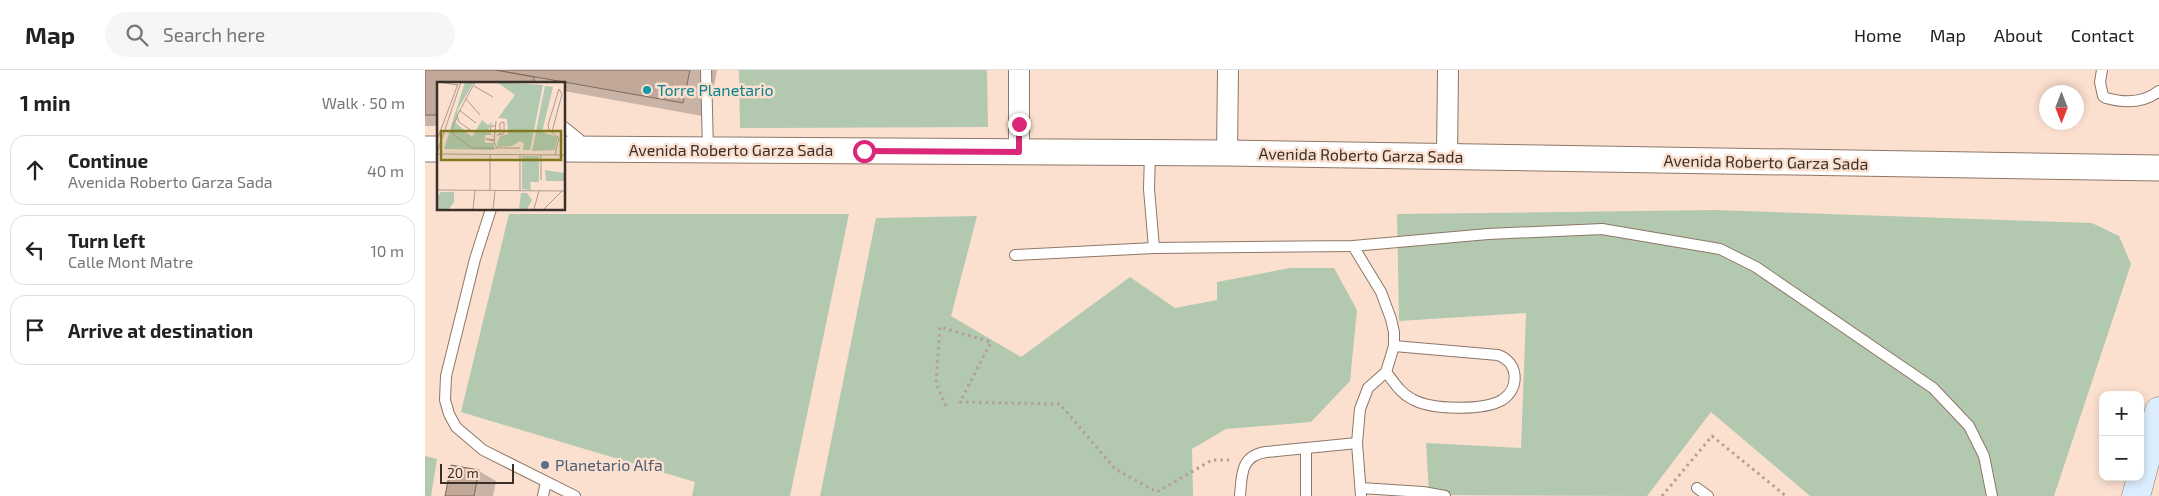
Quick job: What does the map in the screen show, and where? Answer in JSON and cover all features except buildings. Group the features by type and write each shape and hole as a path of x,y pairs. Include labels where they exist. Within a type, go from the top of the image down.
{"main road":[{"path":"2136,496 2159,411"}],"street":[{"path":"1019,70 1019,152"},
{"path":"1227,153 1228,70"},
{"path":"1447,157 1448,70"},
{"name":"Avenida Roberto Garza Sada","path":"573,149 1150,152 2159,168"}],"lane":[{"path":"706,70 708,150"},
{"path":"2102,70 2100,82 2103,96 2135,100 2153,96 2159,91"},
{"path":"565,128 579,139 573,149"},
{"path":"1150,152 1149,189 1154,248"},
{"path":"491,210 475,259 448,367 445,400 449,414 457,428 467,437 501,460 575,496"},
{"path":"1015,254 1154,248 1353,246 1489,234 1602,229 1720,249 1764,272 1933,388 1969,426 1984,456 1991,496"},
{"path":"1353,246 1381,292 1391,319 1394,346 1386,372 1368,388 1363,397 1358,423 1357,444 1361,492 1423,492 1445,496"},
{"path":"1386,372 1403,393 1413,400 1441,406 1490,405 1503,399 1513,383 1514,370 1511,363 1507,358 1499,355 1394,346"},
{"path":"1240,496 1242,471 1248,460 1259,453 1357,444"},
{"path":"1306,449 1306,496"},
{"path":"543,496 546,482"},
{"path":"1697,488 1708,496"}],"path":[{"path":"946,406 936,383 941,327 991,342 960,402 1060,404 1115,469 1157,492 1212,460 1248,460"},
{"path":"1662,496 1712,436 1787,496"}],"green space":[{"path":"739,70 987,70 988,127 740,128"},
{"path":"1716,210 2092,223 2119,236 2131,264 2054,496 1810,496 1711,412 1647,496 1429,495 1426,443 1521,448 1526,313 1399,321 1397,214"},
{"path":"509,214 849,214 790,496 692,496 695,482 461,412"},
{"path":"977,216 951,316 1021,357 1130,277 1175,308 1217,300 1217,282 1290,268 1334,268 1357,310 1350,381 1311,422 1226,429 1192,449 1193,496 820,496 876,218"},
{"path":"425,456 437,459 431,496 425,496"}],"place":[{"name":"Torre Planetario","path":"647,90"},
{"name":"Planetario Alfa","path":"545,465"}],"route":[{"path":"864,151 1019,152 1019,124"}]}
